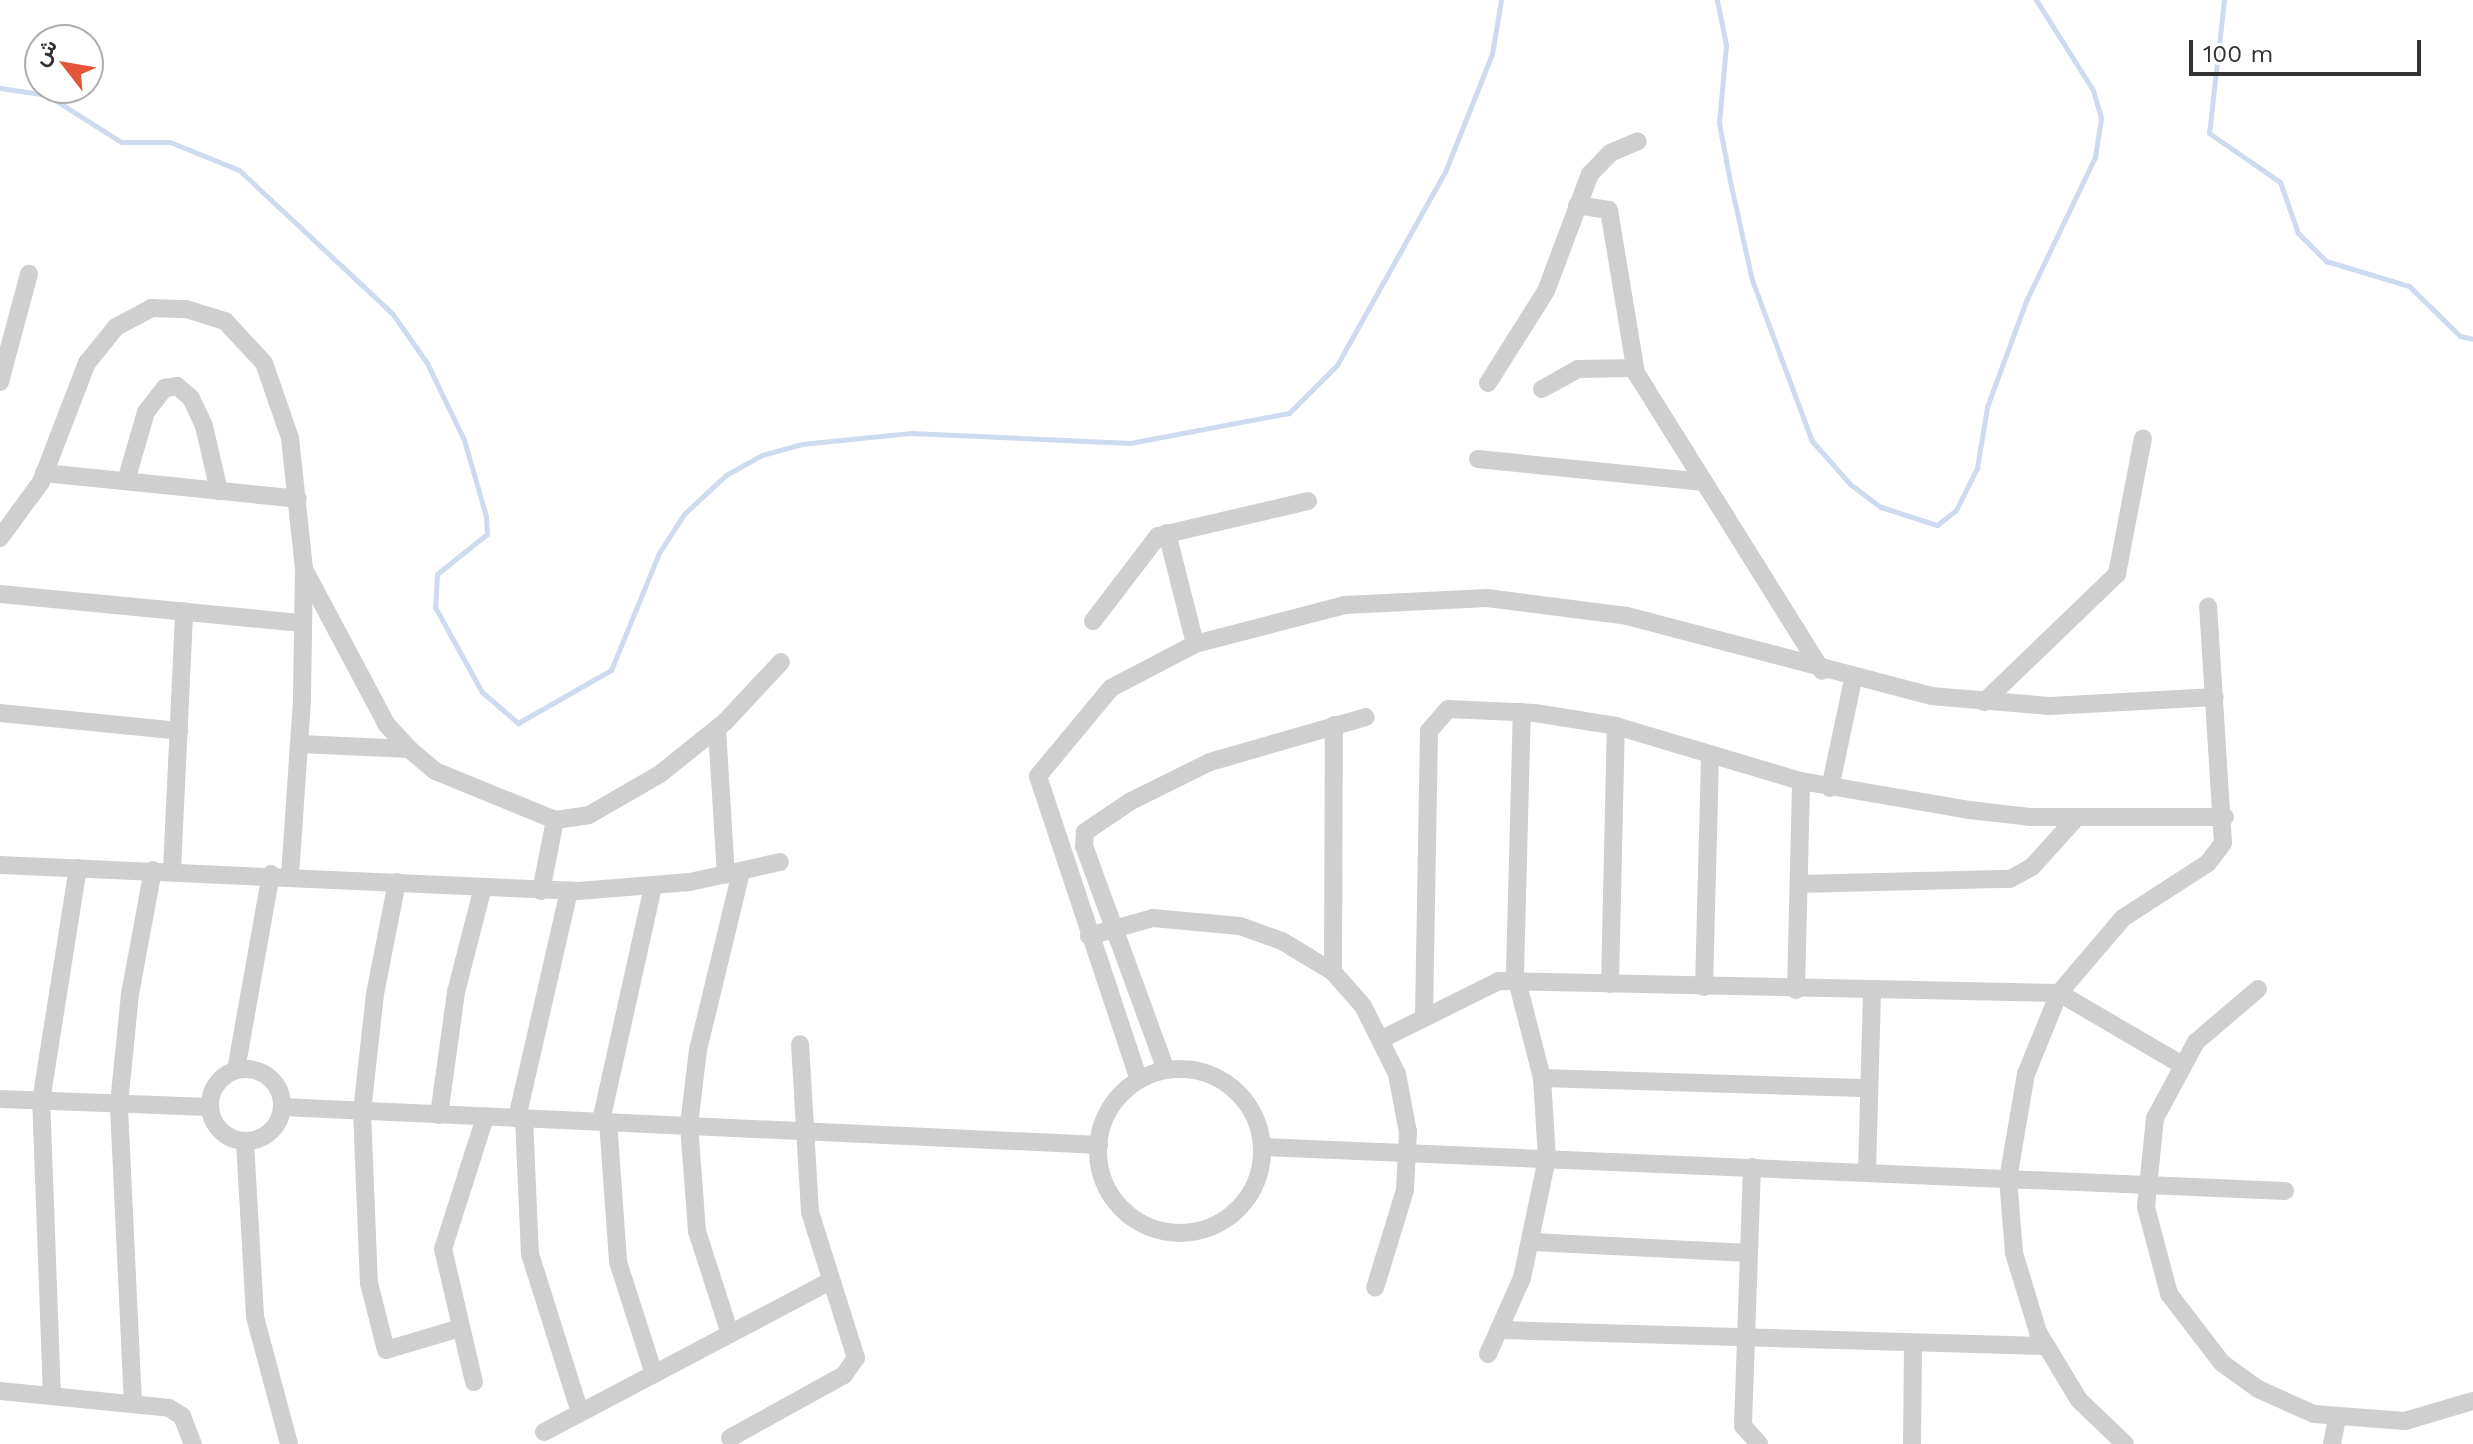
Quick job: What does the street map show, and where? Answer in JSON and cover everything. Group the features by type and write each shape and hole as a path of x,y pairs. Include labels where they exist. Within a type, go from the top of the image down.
{"street":[{"path":"1488,383 1540,302 1577,205 1596,166 1638,141"},
{"path":"1577,205 1604,206 1611,213 1634,368 1822,671"},
{"path":"0,382 29,274"},
{"path":"0,538 44,473 87,363 116,327 151,308 186,309 225,321 264,363 290,438 304,568 303,623 300,744 280,874 236,1070 216,1084 209,1107 217,1128 245,1142 273,1130 282,1107 270,1078 236,1070"},
{"path":"1542,389 1578,369 1634,368"},
{"path":"126,481 146,412 165,388 177,386 191,398 204,426 219,491"},
{"path":"1984,702 2117,574 2143,438"},
{"path":"1478,459 1704,482"},
{"path":"44,473 298,499"},
{"path":"1093,621 1149,544 1167,533 1308,501"},
{"path":"1167,533 1195,644"},
{"path":"304,568 387,725 409,749 435,771 555,820 601,809 717,729 781,662"},
{"path":"0,594 303,623"},
{"path":"1139,1080 1038,776 1111,688 1195,644 1345,605 1487,598 1627,616 1853,680 1984,702 2089,706 2215,697"},
{"path":"2125,1444 2101,1435 2044,1346 2020,1279 2008,1179 2026,1074 2059,993 2123,918 2215,857 2225,836 2208,606"},
{"path":"133,1404 119,1104 130,994 163,870 179,731 184,611"},
{"path":"1830,788 1853,680"},
{"path":"1424,1017 1430,724 1448,709 1522,712 1616,726 1830,788 1969,810 2077,817 2225,817"},
{"path":"1488,1354 1501,1330 1533,1242 1547,1158 1542,1078 1516,981 1522,712"},
{"path":"0,713 179,731"},
{"path":"1166,1070 1084,846 1086,829 1210,762 1366,717"},
{"path":"1333,972 1334,725"},
{"path":"1610,984 1616,726"},
{"path":"717,729 733,874 698,1050 689,1125 697,1231 730,1334"},
{"path":"300,744 409,749"},
{"path":"1704,987 1710,754"},
{"path":"1796,990 1801,781"},
{"path":"1799,884 2003,881 2032,867 2077,817"},
{"path":"541,891 555,820"},
{"path":"0,865 280,874 569,891 653,887 733,874 780,862"},
{"path":"52,1396 41,1101 78,868"},
{"path":"397,882 375,994 362,1111 362,1216 381,1345 390,1351 460,1328"},
{"path":"439,1115 456,992 483,887"},
{"path":"653,887 604,1121 618,1262 654,1374"},
{"path":"569,891 521,1118 530,1254 580,1413"},
{"path":"1089,936 1153,918 1218,921 1282,941 1333,972 1382,1039 1402,1093 1408,1152 1401,1209 1375,1288"},
{"path":"1382,1039 1487,984 1516,981 1872,992 2059,993 2179,1063"},
{"path":"2258,989 2209,1026 2179,1063 2155,1118 2145,1185 2160,1273 2193,1331 2258,1389 2337,1419 2405,1421 2473,1401"},
{"path":"1867,1172 1872,992"},
{"path":"730,1438 854,1364 854,1346 827,1283 810,1212 802,1129 800,1044"},
{"path":"1166,1070 1207,1073 1231,1086 1250,1107 1262,1147 1254,1187 1237,1210 1214,1226 1173,1233 1134,1220 1114,1201 1101,1176 1099,1145 1110,1109 1139,1080 1166,1070"},
{"path":"1542,1078 1869,1088"},
{"path":"0,1099 209,1107"},
{"path":"282,1107 1099,1145"},
{"path":"474,1382 443,1249 485,1117"},
{"path":"245,1142 255,1317 289,1444"},
{"path":"1262,1147 2285,1191"},
{"path":"1752,1167 1743,1426 1759,1444"},
{"path":"1533,1242 1749,1253"},
{"path":"544,1432 827,1283"},
{"path":"1501,1330 2044,1346"},
{"path":"1912,1444 1913,1344"},
{"path":"0,1391 133,1404 178,1412 188,1443"},
{"path":"2332,1444 2337,1419"}],"waterway":[{"path":"0,88 47,95 121,142 170,142 239,170 392,313 427,363 464,440 486,516 487,534 437,574 435,607 482,692 518,723 611,670 659,553 684,514 726,475 762,455 802,444 911,433 1130,443 1289,413 1337,365 1445,172 1492,54 1501,0"},
{"path":"1717,0 1726,45 1719,123 1730,181 1752,280 1812,441 1850,484 1881,507 1937,525 1956,510 1977,468 1987,407 2026,301 2095,157 2101,118 2093,90 2036,0"},
{"path":"2224,0 2209,133 2280,182 2298,233 2326,261 2409,286 2460,336 2473,339"}]}
